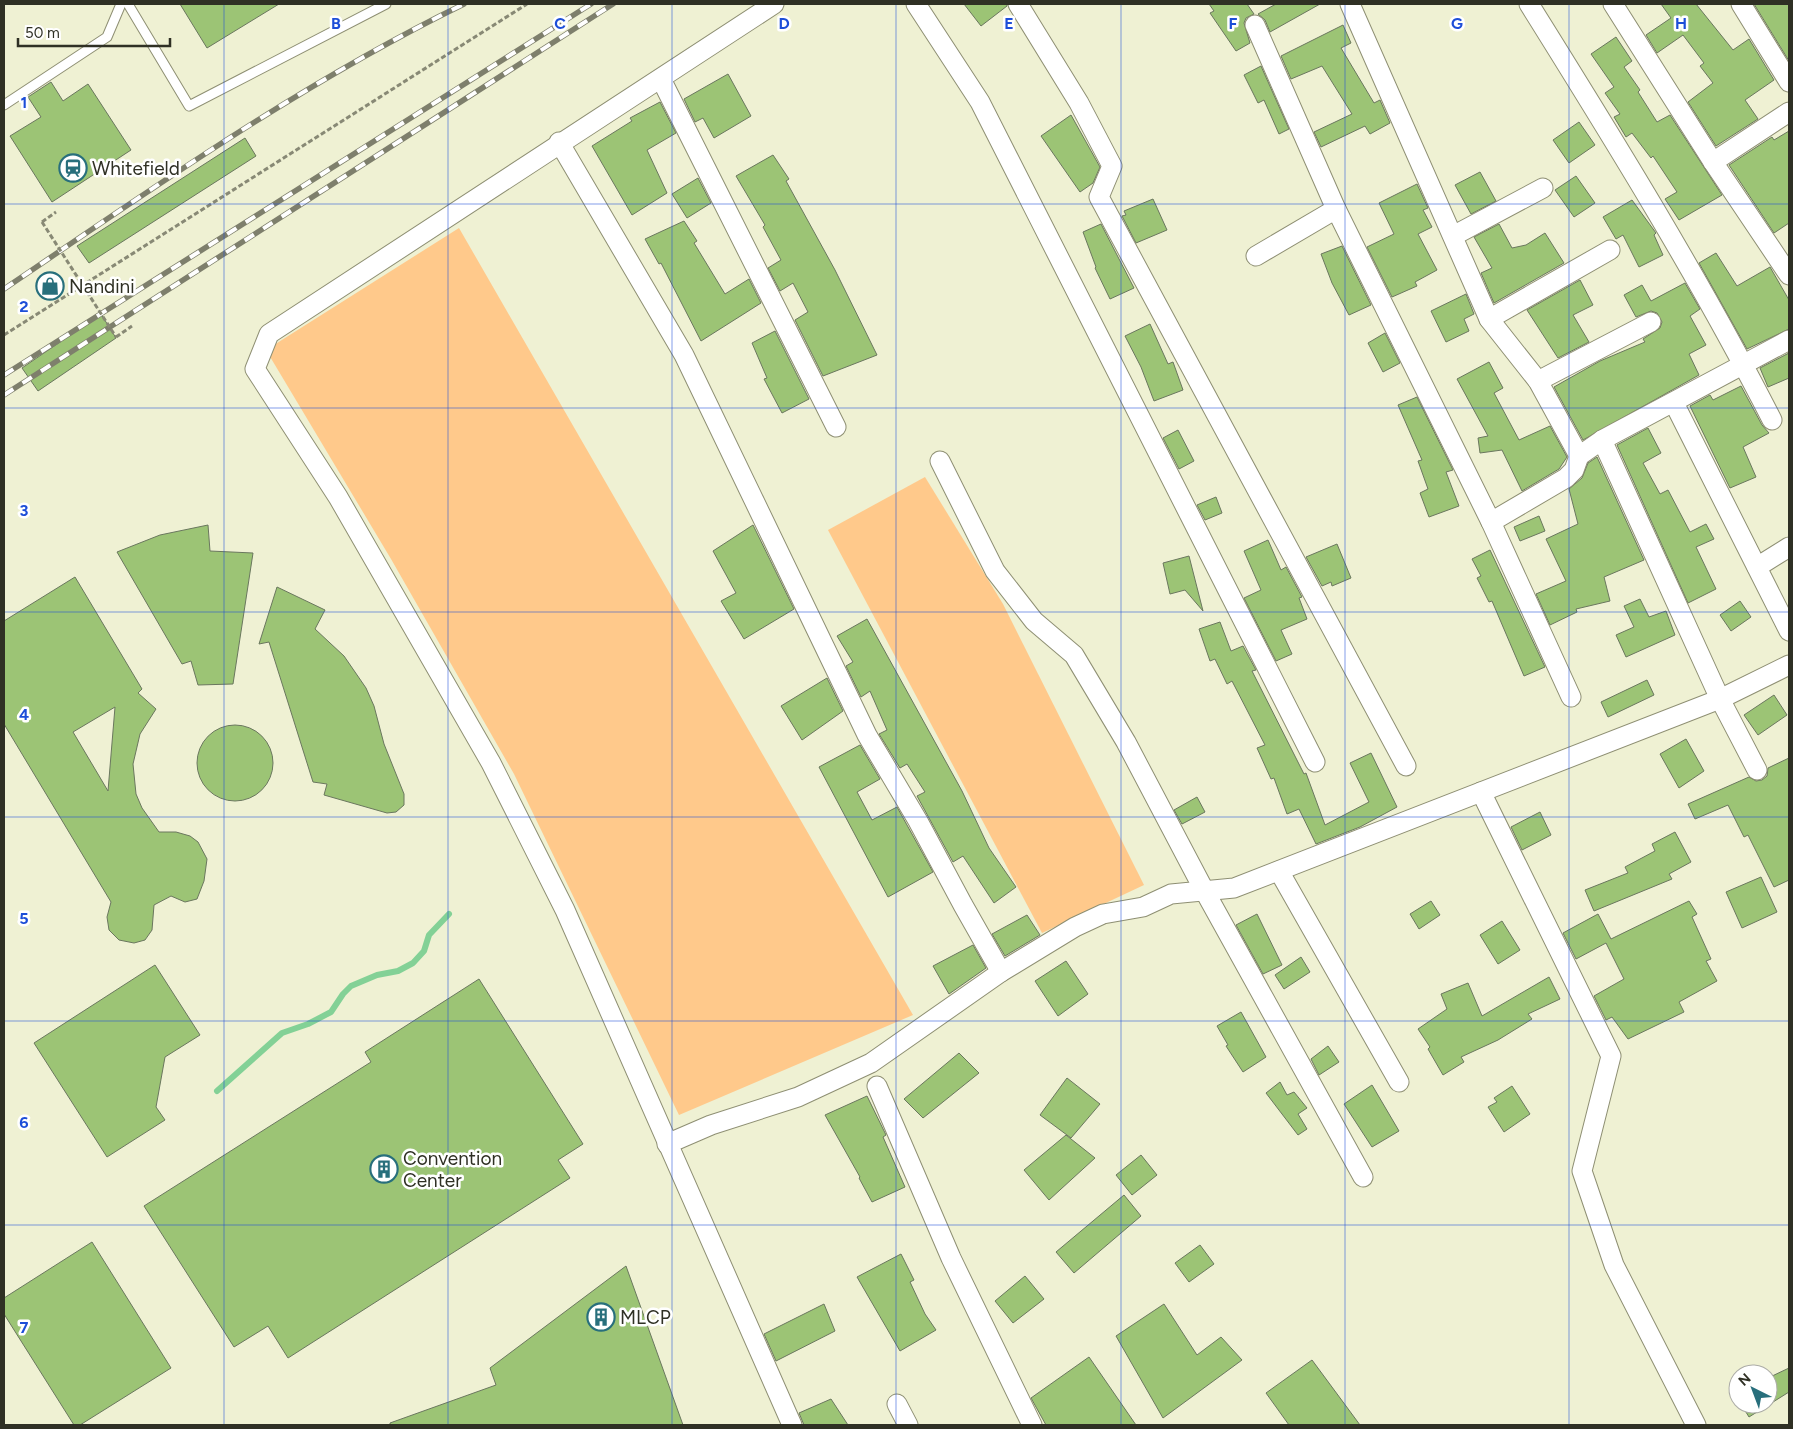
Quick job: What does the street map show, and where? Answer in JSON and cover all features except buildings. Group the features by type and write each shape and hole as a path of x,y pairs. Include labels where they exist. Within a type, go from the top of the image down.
{"street":[{"path":"774,4 661,79 559,142 269,334 255,369 338,497 491,763 565,910 792,1425"},
{"path":"916,4 980,102 1315,762"},
{"path":"1018,4 1080,103 1112,166 1099,197 1406,766"},
{"path":"1350,4 1489,319 1538,381 1579,456"},
{"path":"1529,4 1649,198 1744,364 1772,420"},
{"path":"1613,4 1712,162 1789,275"},
{"path":"1741,4 1789,82"},
{"path":"1255,25 1336,209 1491,522 1571,697"},
{"path":"661,79 836,427"},
{"path":"1712,162 1789,112"},
{"path":"559,142 684,356 867,735 918,821 963,905 1002,972"},
{"path":"1453,236 1543,188"},
{"path":"1256,256 1336,209"},
{"path":"1489,319 1610,250"},
{"path":"1538,381 1651,322"},
{"path":"1491,522 1566,478 1574,470 1579,456 1602,440 1789,340"},
{"path":"1674,403 1789,632"},
{"path":"1602,440 1720,699 1757,770"},
{"path":"940,461 995,571 1034,621 1074,655 1126,742 1204,890 1363,1177"},
{"path":"1757,567 1789,547"},
{"path":"667,1144 711,1125 798,1097 862,1068 898,1046 963,996 1075,927 1102,914 1143,907 1172,894 1234,888 1720,699 1789,665"},
{"path":"1481,792 1611,1056 1582,1171 1614,1265 1696,1425"},
{"path":"1279,871 1399,1082"},
{"path":"877,1086 951,1258 1032,1425"},
{"path":"897,1404 908,1425"}],"lane":[{"path":"4,105 107,37 121,4"},
{"path":"128,4 189,106 386,4"}],"path":[{"path":"4,335 527,4"},
{"path":"56,212 42,222 116,336 132,326"},
{"path":"89,295 106,284"}],"shaded area":[{"path":"459,228 913,1015 679,1115 514,774 391,559 266,350"},
{"path":"925,477 1003,604 1144,885 1042,933 828,530"}],"waterway":[{"path":"217,1091 282,1033 308,1024 331,1012 351,986 377,975 398,971 413,963 424,951 429,935 449,914"}],"railway":[{"path":"4,289 172,175 287,102 404,35 464,4"},
{"path":"4,375 591,4"},
{"path":"4,395 613,4"}],"place":[{"name":"Whitefield","path":"73,168"},
{"name":"Nandini","path":"50,286"},
{"name":"Convention Center","path":"384,1169"},
{"name":"MLCP","path":"601,1317"}]}
